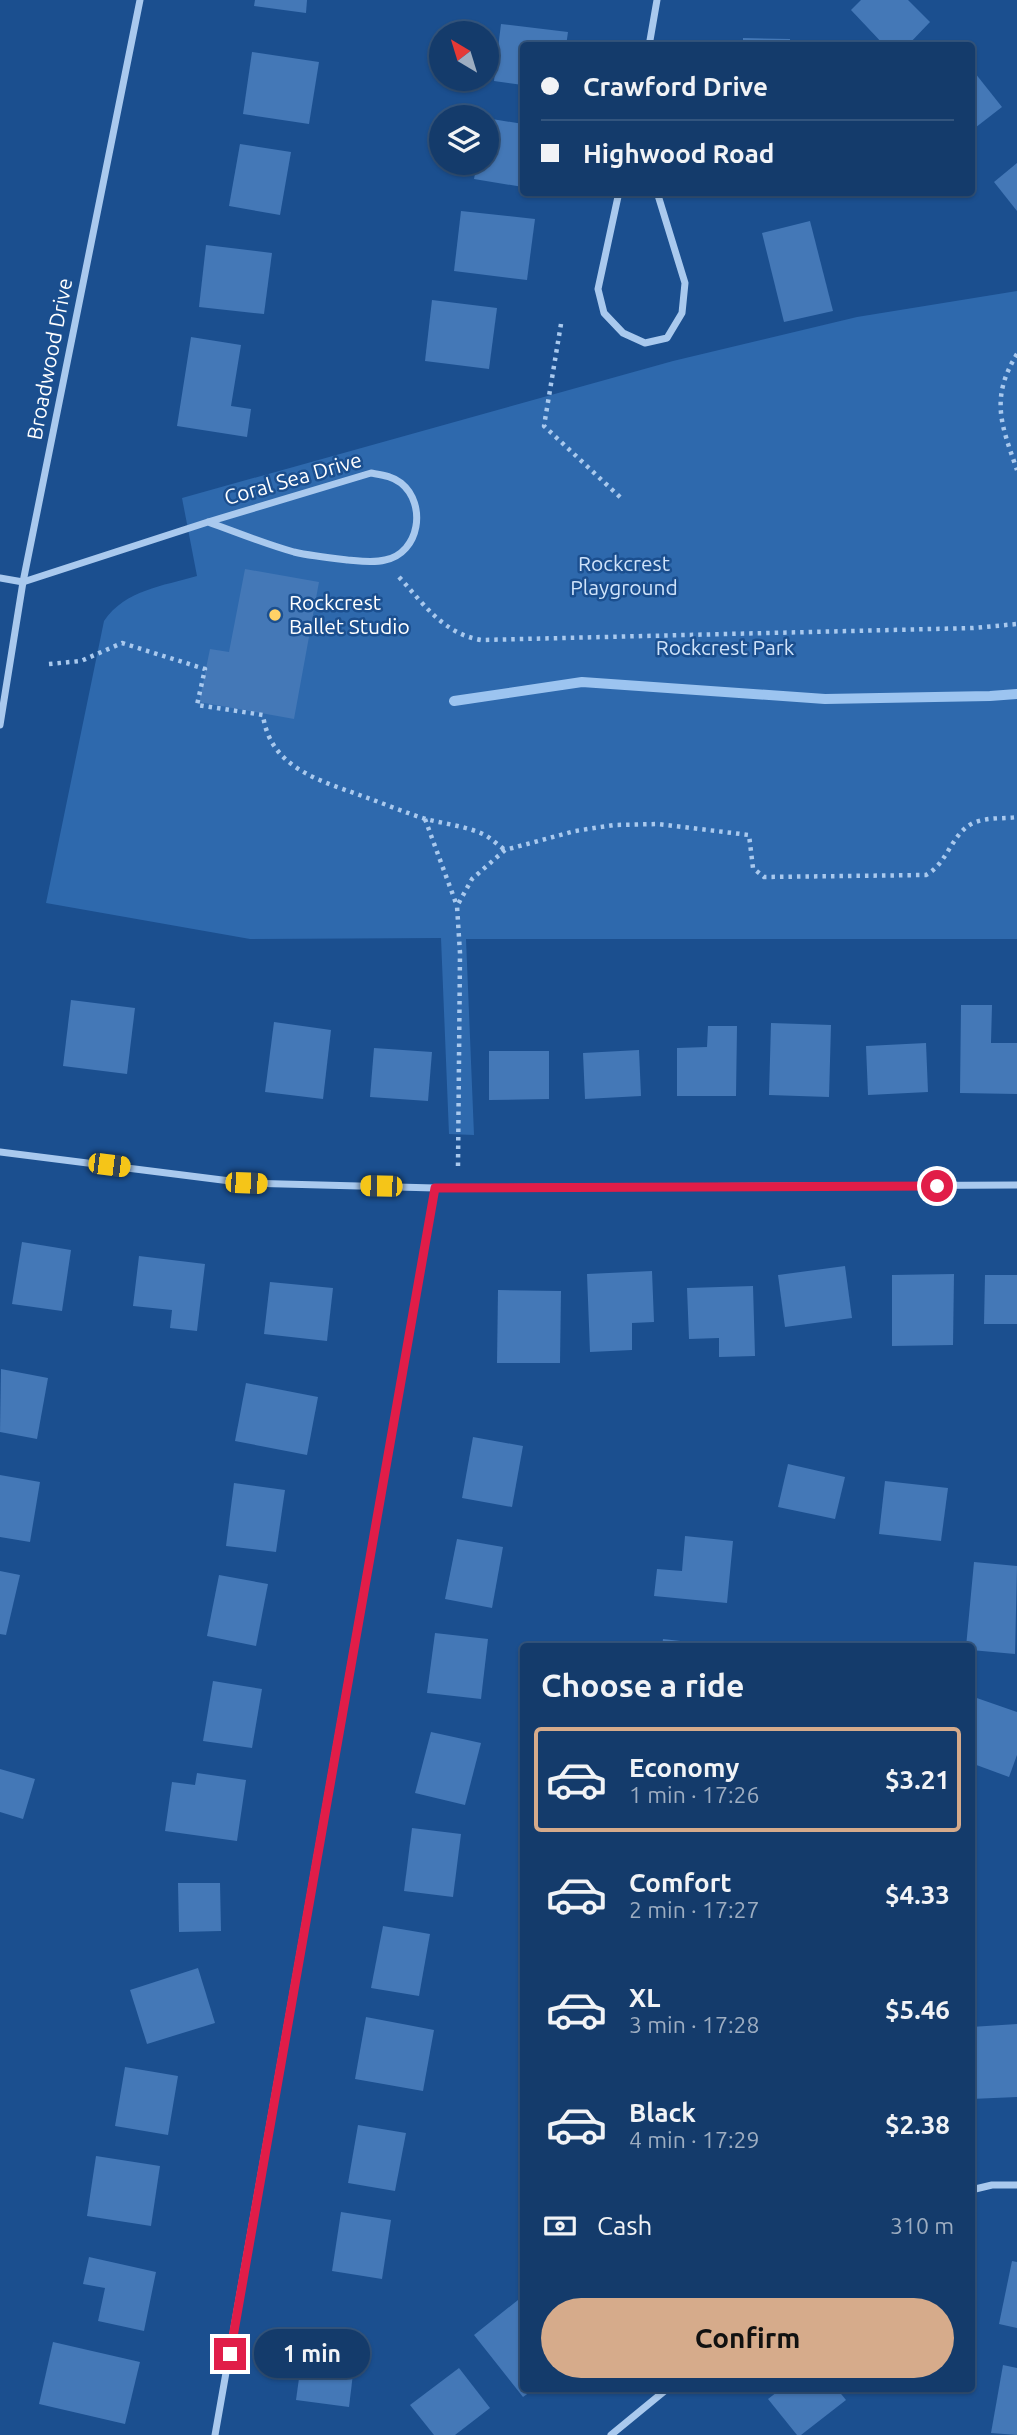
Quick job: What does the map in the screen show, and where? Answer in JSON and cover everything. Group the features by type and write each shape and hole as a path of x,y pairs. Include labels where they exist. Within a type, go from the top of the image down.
{"street":[{"name":"Broadwood Drive","path":"0,725 23,582 139,0"},
{"path":"650,42 657,0"},
{"path":"618,196 598,289 604,313 623,333 645,343 667,338 682,313 685,283 658,196"},
{"name":"Coral Sea Drive","path":"0,578 23,582 208,522 371,473 387,475 401,483 415,503 418,520 406,548 396,556 385,560 363,561 294,552 208,522"},
{"path":"0,1152 246,1183 435,1188 1017,1185"},
{"path":"215,2435 435,1188"},
{"path":"975,2189 992,2185 1017,2185"},
{"path":"611,2435 663,2392"}],"path":[{"path":"561,324 544,426 621,498"},
{"path":"1017,354 1003,381 1000,397 1006,434 1017,470"},
{"path":"385,560 447,628 464,637 481,640 973,628 1017,624"},
{"path":"49,664 81,661 122,643 205,669 197,705 263,715 269,739 281,757 296,769 319,781 425,818 485,835 505,850"},
{"path":"457,906 472,879 505,850 575,831 614,825 658,824 749,835 754,868 764,877 926,875 937,869 961,832 972,824 985,819 1017,817"},
{"path":"425,818 457,906 460,953 457,1188"}],"green space":[{"name":"Rockcrest Park","path":"1017,291 1017,939 466,939 474,1135 449,1134 441,938 250,939 46,903 104,621 123,602 134,596 158,586 197,576 182,498 673,361 857,317"}],"building":[{"path":"255,0 307,0 306,13 254,6"},
{"path":"861,0 908,0 930,22 911,42 881,42 851,10"},
{"path":"501,24 568,32 567,42 520,42 520,85 499,82"},
{"path":"743,38 790,39 790,42 743,42"},
{"path":"252,52 319,62 309,124 243,114"},
{"path":"975,73 1002,107 975,128"},
{"path":"499,120 520,124 520,187 474,179 475,175 499,175"},
{"path":"240,144 291,152 280,215 229,206"},
{"path":"1017,163 1017,211 994,182"},
{"path":"461,211 535,219 527,280 454,271"},
{"path":"810,221 833,311 784,322 762,233"},
{"path":"206,245 272,253 264,314 199,307"},
{"path":"432,300 497,308 489,369 425,361"},
{"path":"191,337 241,345 231,406 251,409 247,437 177,426"},
{"name":"Rockcrest Ballet Studio","path":"245,569 319,582 294,719 199,702 210,649 229,652"},
{"path":"71,1000 135,1008 127,1074 63,1066"},
{"path":"961,1005 992,1005 991,1043 1017,1043 1017,1094 960,1093"},
{"path":"274,1022 331,1030 323,1099 265,1092"},
{"path":"771,1023 831,1025 829,1097 769,1095"},
{"path":"708,1026 737,1026 736,1096 677,1096 677,1048 707,1047"},
{"path":"926,1043 928,1092 868,1095 866,1046"},
{"path":"374,1048 432,1052 428,1101 370,1097"},
{"path":"639,1050 641,1096 585,1099 583,1053"},
{"path":"489,1051 549,1051 549,1099 489,1100"},
{"path":"22,1242 71,1250 62,1311 12,1304"},
{"path":"139,1256 205,1264 197,1331 170,1328 172,1310 133,1306"},
{"path":"845,1266 852,1318 785,1327 778,1275"},
{"path":"652,1271 654,1322 632,1323 632,1350 590,1352 587,1274"},
{"path":"954,1274 953,1345 892,1346 892,1275"},
{"path":"985,1275 1017,1275 1017,1324 984,1324"},
{"path":"270,1282 333,1288 327,1341 264,1334"},
{"path":"753,1286 755,1356 719,1357 719,1338 689,1339 687,1288"},
{"path":"498,1290 561,1291 560,1363 497,1363"},
{"path":"1,1369 48,1378 37,1439 0,1432"},
{"path":"246,1383 318,1397 307,1455 235,1441"},
{"path":"473,1437 523,1446 512,1507 462,1498"},
{"path":"788,1464 845,1477 835,1519 778,1507"},
{"path":"0,1475 40,1482 30,1542 0,1537"},
{"path":"885,1481 948,1488 941,1541 879,1534"},
{"path":"234,1483 285,1490 276,1552 226,1546"},
{"path":"685,1536 733,1541 727,1603 654,1596 657,1569 682,1571"},
{"path":"457,1539 503,1547 492,1608 445,1599"},
{"path":"974,1562 1017,1566 1015,1654 975,1650 975,1643 966,1643"},
{"path":"0,1571 20,1575 6,1635 0,1634"},
{"path":"219,1575 268,1584 256,1646 207,1636"},
{"path":"435,1633 488,1639 481,1699 427,1693"},
{"path":"663,1639 698,1643 662,1643"},
{"path":"213,1681 262,1689 252,1748 203,1741"},
{"path":"975,1697 1017,1712 1017,1755 1009,1777 975,1764"},
{"path":"431,1732 481,1743 465,1805 415,1793"},
{"path":"0,1769 35,1779 23,1819 0,1812"},
{"path":"197,1773 246,1780 237,1841 165,1831 172,1782 195,1785"},
{"path":"412,1828 461,1834 453,1897 404,1891"},
{"path":"178,1883 220,1883 221,1931 179,1932"},
{"path":"383,1926 430,1934 419,1996 371,1988"},
{"path":"198,1968 215,2023 147,2044 130,1990"},
{"path":"366,2017 434,2030 423,2091 355,2079"},
{"path":"1017,2024 1017,2097 975,2099 975,2027"},
{"path":"125,2067 178,2076 168,2135 115,2126"},
{"path":"358,2125 406,2133 395,2191 348,2183"},
{"path":"96,2156 160,2166 151,2226 87,2216"},
{"path":"341,2212 391,2220 382,2279 332,2271"},
{"path":"89,2257 156,2272 144,2331 98,2321 105,2288 83,2284"},
{"path":"1012,2261 1017,2262 1017,2328 999,2324"},
{"path":"520,2298 520,2392 530,2392 523,2397 474,2335"},
{"path":"53,2342 140,2362 125,2424 39,2404"},
{"path":"304,2342 356,2349 349,2407 296,2400"},
{"path":"1003,2365 1017,2368 1017,2435 991,2433"},
{"path":"459,2368 490,2408 455,2435 434,2435 410,2405"},
{"path":"777,2392 839,2392 846,2400 801,2435 797,2435 768,2399"}],"waterway":[{"path":"454,701 582,682 825,699 1017,694"}],"place":[{"name":"Rockcrest Ballet Studio","path":"275,615"}],"route":[{"path":"230,2354 435,1188 937,1186"}],"park label":[{"name":"Rockcrest Playground","path":"624,576"}]}
